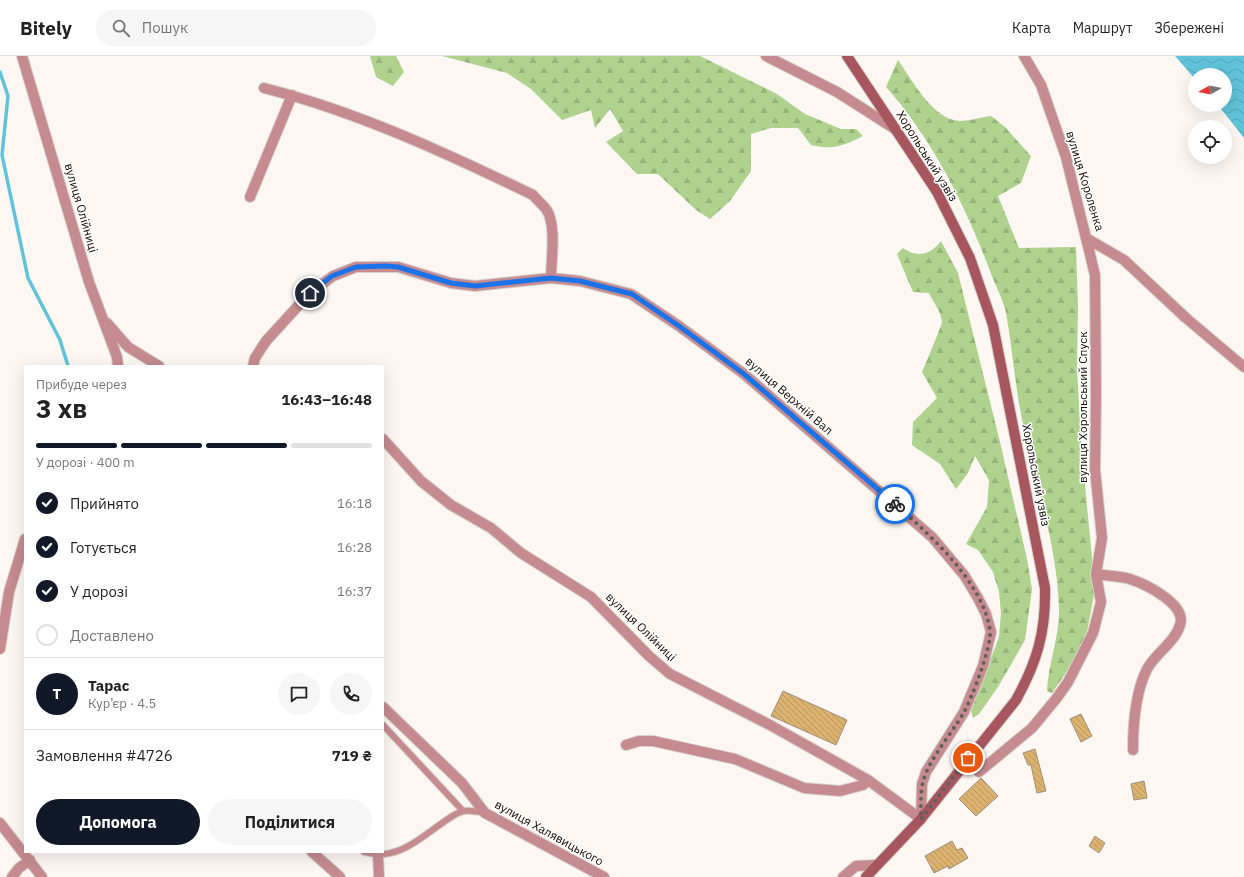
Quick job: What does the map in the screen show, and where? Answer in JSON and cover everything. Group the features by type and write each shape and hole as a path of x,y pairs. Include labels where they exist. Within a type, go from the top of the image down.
{"main road":[{"name":"Хорольський узвіз","path":"847,56 937,192 970,258 981,288 992,325 1045,588 1046,612 1036,658 1028,680 1016,700 921,819 875,865 866,877"}],"street":[{"name":"вулиця Олійниці","path":"22,56 89,282 117,357 118,365"},
{"path":"766,56 837,92 895,129"},
{"name":"вулиця Короленка","path":"1024,56 1041,85 1066,157 1086,238 1124,260 1186,318 1244,367"},
{"path":"264,88 292,95 404,135 533,195 547,210 550,220 552,237 551,278"},
{"path":"250,198 292,95"},
{"name":"вулиця Хорольський Спуск","path":"979,772 1032,728 1068,682 1093,633 1101,602 1096,574 1102,538 1095,470 1095,275 1086,238"},
{"name":"вулиця Верхній Вал","path":"253,365 255,358 266,341 310,293 332,276 356,267 398,267 451,283 475,286 551,278 580,281 632,294 679,326 744,374 932,536 964,575 986,614 991,632 983,666 964,712 924,778 922,784 921,819"},
{"path":"101,316 128,347 156,365"},
{"name":"вулиця Олійниці","path":"384,440 421,481 451,505 491,528 521,553 592,598 649,656 670,674 770,725 868,780 921,819"},
{"path":"0,649 9,592 24,542"},
{"path":"1096,574 1129,579 1156,591 1169,600 1178,611 1181,623 1177,632 1147,669 1136,702 1133,729 1133,750"},
{"name":"вулиця Халявицького","path":"384,708 462,783 485,813 604,877"},
{"path":"626,745 639,741 653,741 735,759 779,779 804,788 840,792 863,785 868,780"},
{"path":"0,823 24,853"},
{"path":"24,853 42,877"},
{"path":"313,853 340,877"},
{"path":"378,854 379,877"},
{"path":"12,877 19,868 30,860"},
{"path":"843,877 856,866 875,865"}],"lane":[{"path":"384,726 463,811"},
{"path":"371,853 397,853 416,843 426,834 463,811 485,813"}],"green space":[{"path":"370,56 396,56 404,72 393,86 376,77"},
{"path":"442,56 700,56 777,94 805,114 841,129 856,129 863,136 844,145 825,147 811,145 798,128 771,128 751,134 751,171 730,201 710,219 696,210 658,174 637,174 606,142 623,131 610,109 595,128 591,110 562,120 531,89 507,73"},
{"path":"898,60 924,98 941,114 950,119 960,121 991,116 1005,127 1031,156 1021,183 998,196 1019,248 1076,247 1078,307 1077,366 1081,443 1095,589 1087,632 1070,667 1052,693 1047,691 1049,671 1059,618 1055,562 1046,517 1021,414 1005,308 970,222 946,174 919,129 886,87"},
{"path":"941,241 958,273 1000,442 1027,559 1032,589 1025,640 998,687 979,714 973,718 971,711 999,637 1001,613 999,592 993,572 978,550 966,544 987,507 989,480 975,456 968,473 956,489 940,464 912,445 913,422 937,398 922,372 942,322 939,310 929,293 913,292 897,254 903,248 913,253 924,254 937,246"}],"water":[{"path":"1175,56 1244,56 1244,138 1232,123 1232,120 1230,120 1224,112 1232,112 1232,68 1188,68 1188,71"}],"building":[{"path":"783,691 847,720 836,745 771,716"},
{"path":"1081,714 1092,736 1081,742 1070,719"},
{"path":"1035,749 1046,791 1037,793 1031,765 1028,765 1023,753"},
{"path":"981,778 998,796 976,816 959,799"},
{"path":"1144,781 1147,798 1134,800 1131,784"},
{"path":"1095,836 1105,843 1099,853 1089,846"},
{"path":"952,841 957,850 962,848 968,858 949,869 948,866 934,873 925,856"}],"waterway":[{"path":"0,72 8,96 2,155 28,278 60,340 68,365"}],"way so far":[{"path":"895,504 932,536 964,575 986,614 991,632 983,666 964,712 926,772 922,784 921,819 968,758"}],"route":[{"path":"310,293 332,276 356,267 386,266 398,267 451,283 475,286 551,278 580,281 632,294 679,326 744,374 895,504"}]}
